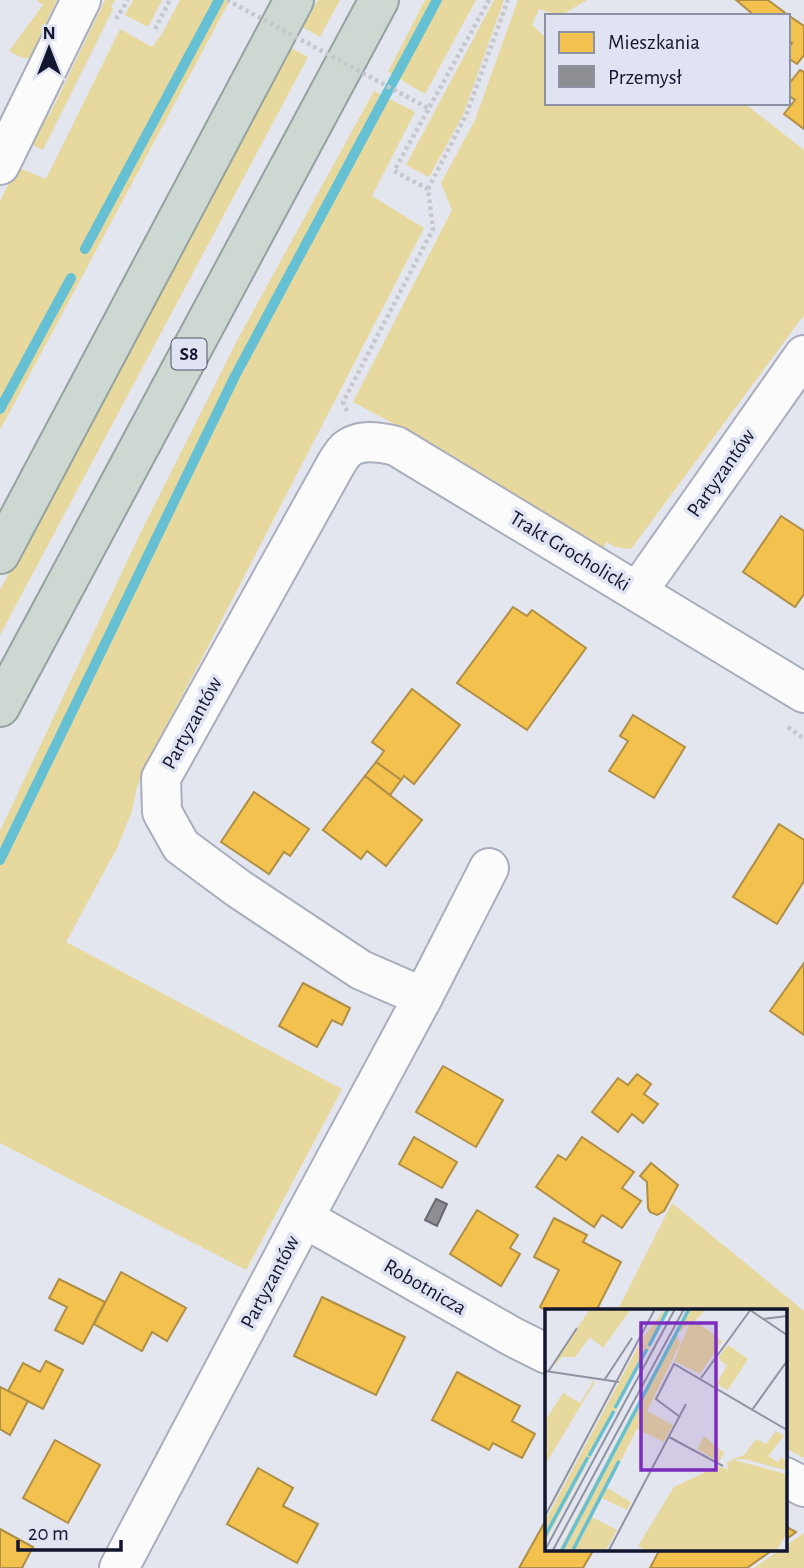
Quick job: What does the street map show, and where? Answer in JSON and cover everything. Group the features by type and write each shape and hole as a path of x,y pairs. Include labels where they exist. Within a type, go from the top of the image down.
{"highway":[{"path":"0,554 294,0"},
{"name":"S8","path":"0,707 379,0"}],"street":[{"path":"0,165 81,0"},
{"name":"Partyzantów","path":"638,591 804,355"},
{"name":"Trakt Grocholicki","path":"348,453 379,442 396,446 804,693"},
{"name":"Partyzantów","path":"348,453 161,778 162,812 181,846 239,889 361,970 423,997"},
{"name":"Partyzantów","path":"119,1568 489,868"},
{"name":"Robotnicza","path":"304,1218 545,1353"},
{"path":"786,1479 804,1488"}],"path":[{"path":"116,19 128,0"},
{"path":"155,29 170,0"},
{"path":"227,0 428,108"},
{"path":"428,189 394,171 489,0"},
{"path":"348,453 343,402 433,229 428,189 466,115 508,0"}],"shaded area":[{"path":"36,0 57,0 29,59 9,51 43,5"},
{"path":"105,0 115,0 111,7 113,9 43,150 28,143 51,112"},
{"path":"133,0 162,0 148,27 125,15"},
{"path":"180,0 230,0 0,430 0,201 17,167 46,179 120,29 152,47"},
{"path":"318,0 340,0 320,37 303,27"},
{"path":"425,0 476,0 425,94 388,72"},
{"path":"494,0 504,0 463,115 429,177 406,165"},
{"path":"518,0 587,0 563,14 539,9 532,25 545,37 545,105 747,105 804,150 804,315 631,549 615,547 607,542 601,552 413,434 353,402 452,210 441,183 475,120"},
{"path":"291,48 308,57 0,635 0,590"},
{"path":"374,91 415,112 372,196 424,228 146,764 132,811 117,848 66,942 342,1089 246,1270 0,1143 0,831 139,536 240,335"},
{"path":"672,1203 804,1311 804,1458 786,1449 786,1309 618,1309"},
{"path":"804,1533 804,1568 754,1568 780,1550 786,1550 786,1545"}],"building: Mieszkania":[{"path":"736,0 768,0 787,14 753,14"},
{"path":"790,16 804,26 804,55 797,64 790,59"},
{"path":"800,70 804,72 804,129 784,114 795,100 790,96 790,82"},
{"path":"781,516 804,531 804,594 795,607 743,572"},
{"path":"513,607 527,616 532,610 586,648 527,730 457,683"},
{"path":"412,689 460,725 414,784 404,776 401,780 376,762 384,751 372,742"},
{"path":"633,715 685,747 654,798 609,771 628,741 620,736"},
{"path":"376,762 401,780 390,795 365,776"},
{"path":"365,776 422,820 386,866 367,851 361,859 323,830"},
{"path":"254,792 309,829 290,856 284,852 269,874 221,842"},
{"path":"779,824 804,840 804,881 777,924 733,897"},
{"path":"804,963 804,1035 770,1011"},
{"path":"303,983 350,1008 342,1025 332,1020 317,1047 279,1026"},
{"path":"443,1066 503,1100 476,1147 416,1112"},
{"path":"637,1074 651,1084 644,1094 658,1104 643,1123 632,1114 618,1132 592,1112 618,1078 628,1085"},
{"path":"414,1137 457,1162 442,1188 399,1164"},
{"path":"582,1137 634,1172 622,1188 641,1201 622,1228 602,1215 594,1227 536,1187 558,1155 566,1160"},
{"path":"651,1163 678,1185 664,1211 657,1215 648,1208 647,1182 640,1176"},
{"path":"477,1210 518,1235 510,1248 520,1254 501,1286 450,1254"},
{"path":"554,1218 587,1235 583,1242 621,1262 597,1309 545,1310 540,1307 559,1270 534,1257"},
{"path":"121,1272 186,1308 167,1341 152,1332 142,1351 94,1324"},
{"path":"59,1279 105,1302 83,1344 55,1330 67,1307 49,1298"},
{"path":"322,1297 405,1337 376,1395 294,1356"},
{"path":"46,1361 63,1370 43,1409 8,1391 23,1363 40,1372"},
{"path":"457,1372 520,1406 512,1421 535,1434 522,1458 493,1443 489,1450 432,1420"},
{"path":"0,1387 28,1401 10,1435 0,1429"},
{"path":"55,1440 100,1465 68,1523 23,1498"},
{"path":"258,1468 293,1488 283,1506 318,1524 297,1563 227,1524"},
{"path":"545,1522 545,1550 593,1550 583,1568 519,1568"},
{"path":"786,1527 796,1532 786,1539"},
{"path":"0,1529 33,1547 22,1568 0,1568"},
{"path":"659,1550 773,1550 747,1568 650,1568"}],"building: Przemysł":[{"path":"436,1199 447,1204 437,1226 425,1220"}],"waterway":[{"path":"85,249 219,0"},
{"path":"0,860 235,376 437,0"},
{"path":"0,409 71,278"}]}
